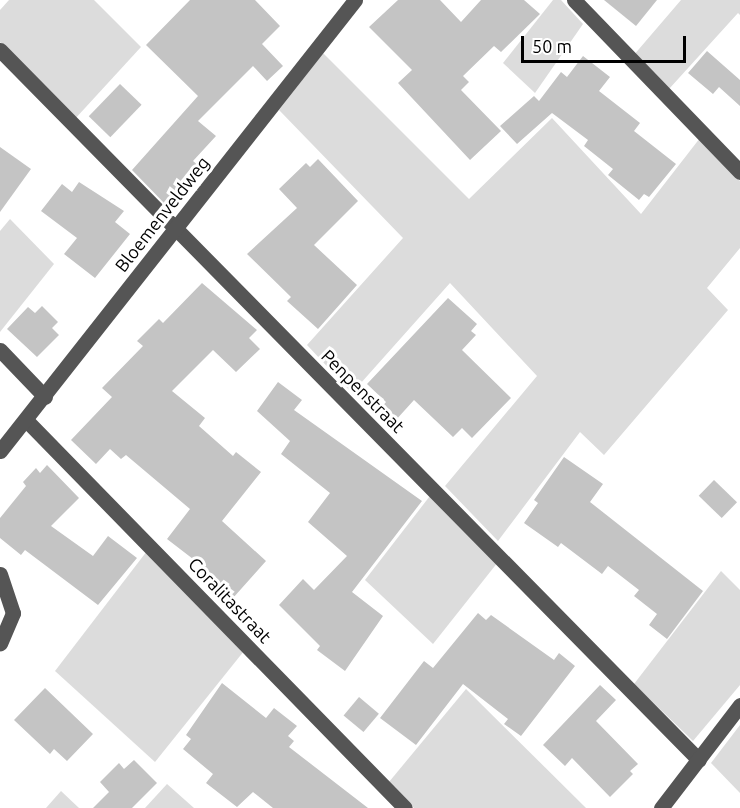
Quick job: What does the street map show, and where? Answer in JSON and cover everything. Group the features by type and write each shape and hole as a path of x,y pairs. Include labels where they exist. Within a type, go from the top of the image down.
{"street":[{"name":"Bloemenveldweg","path":"0,451 45,398 355,0"},
{"path":"574,0 740,172"},
{"name":"Penpenstraat","path":"0,50 699,759"},
{"path":"0,350 45,398"},
{"name":"Coralitastraat","path":"26,420 405,808"},
{"path":"0,574 13,614 0,643"},
{"path":"661,808 740,705"}],"shaded area":[{"path":"9,0 94,0 141,47 74,120 0,42 0,10"},
{"path":"553,0 561,0 583,24 535,93 503,63"},
{"path":"681,0 740,0 740,15 738,13 669,89 633,56"},
{"path":"323,53 469,199 552,118 641,214 700,138 740,181 740,248 707,288 728,310 604,455 580,432 498,541 445,486 537,376 450,283 352,393 307,345 403,238 279,110"},
{"path":"10,219 54,264 0,332 0,231"},
{"path":"433,492 498,562 433,644 365,580"},
{"path":"147,551 244,651 155,762 55,671"},
{"path":"721,571 740,590 740,685 693,741 634,684"},
{"path":"466,689 586,808 414,808 389,782"},
{"path":"740,725 740,793 711,763"},
{"path":"167,784 194,808 145,808"},
{"path":"61,791 79,808 46,808"}],"building":[{"path":"190,0 255,0 280,26 262,44 283,66 267,81 253,66 198,121 216,136 193,161 199,166 165,204 132,170 198,96 146,45"},
{"path":"398,0 440,0 461,22 481,0 524,0 540,14 501,52 494,46 463,76 469,82 461,90 501,131 470,160 398,83 412,70 369,27"},
{"path":"604,0 657,0 636,26"},
{"path":"707,51 740,80 740,106 719,87 713,94 688,73"},
{"path":"583,56 610,77 599,91 640,123 634,131 676,164 649,197 644,194 639,200 608,175 613,169 584,146 588,140 552,113 517,144 500,126 534,96 539,101 561,72 567,77"},
{"path":"120,84 142,105 110,137 89,116"},
{"path":"0,147 31,169 0,212"},
{"path":"318,159 358,201 314,245 357,285 318,329 287,301 291,297 247,254 297,208 279,189 306,163 310,167"},
{"path":"79,182 124,211 115,222 130,234 95,278 64,254 77,238 41,211 62,184 72,192"},
{"path":"202,283 257,330 249,338 260,349 236,372 213,350 172,391 205,418 199,426 233,456 236,452 261,472 222,521 266,561 233,598 206,569 167,539 190,509 126,455 121,459 110,449 96,464 71,440 112,397 102,388 143,346 137,341 159,319 163,323"},
{"path":"448,298 477,324 471,331 476,335 462,350 511,398 472,438 462,428 453,437 414,400 395,421 381,408 386,402 367,384"},
{"path":"42,306 58,322 52,328 59,335 37,357 7,329 28,307 35,313"},
{"path":"278,382 302,400 294,410 422,501 352,592 383,616 345,671 317,650 320,646 279,605 303,579 314,590 347,556 308,522 330,493 281,454 290,441 257,411"},
{"path":"564,457 603,484 590,502 703,591 667,639 649,625 657,614 634,596 639,590 608,566 602,574 561,543 558,547 524,523 538,503 534,500"},
{"path":"47,465 79,498 51,526 93,556 108,536 137,558 98,605 25,550 21,555 0,538 0,518 26,486 23,482 36,468 40,473"},
{"path":"714,480 737,502 722,518 699,496"},
{"path":"478,613 486,620 491,615 554,660 559,653 575,666 521,736 504,724 508,719 463,684 416,745 380,718 424,661 433,668"},
{"path":"222,683 266,718 274,708 297,726 288,736 294,741 289,747 368,808 273,808 253,792 237,807 206,783 213,774 183,749 191,739 186,735"},
{"path":"600,685 616,700 596,721 638,764 630,771 633,774 610,797 572,758 565,766 543,745"},
{"path":"45,688 93,734 67,761 54,749 50,754 14,720"},
{"path":"359,697 379,714 363,732 344,715"},
{"path":"134,760 157,783 132,808 93,808 109,792 100,782 119,763 124,769"}]}
